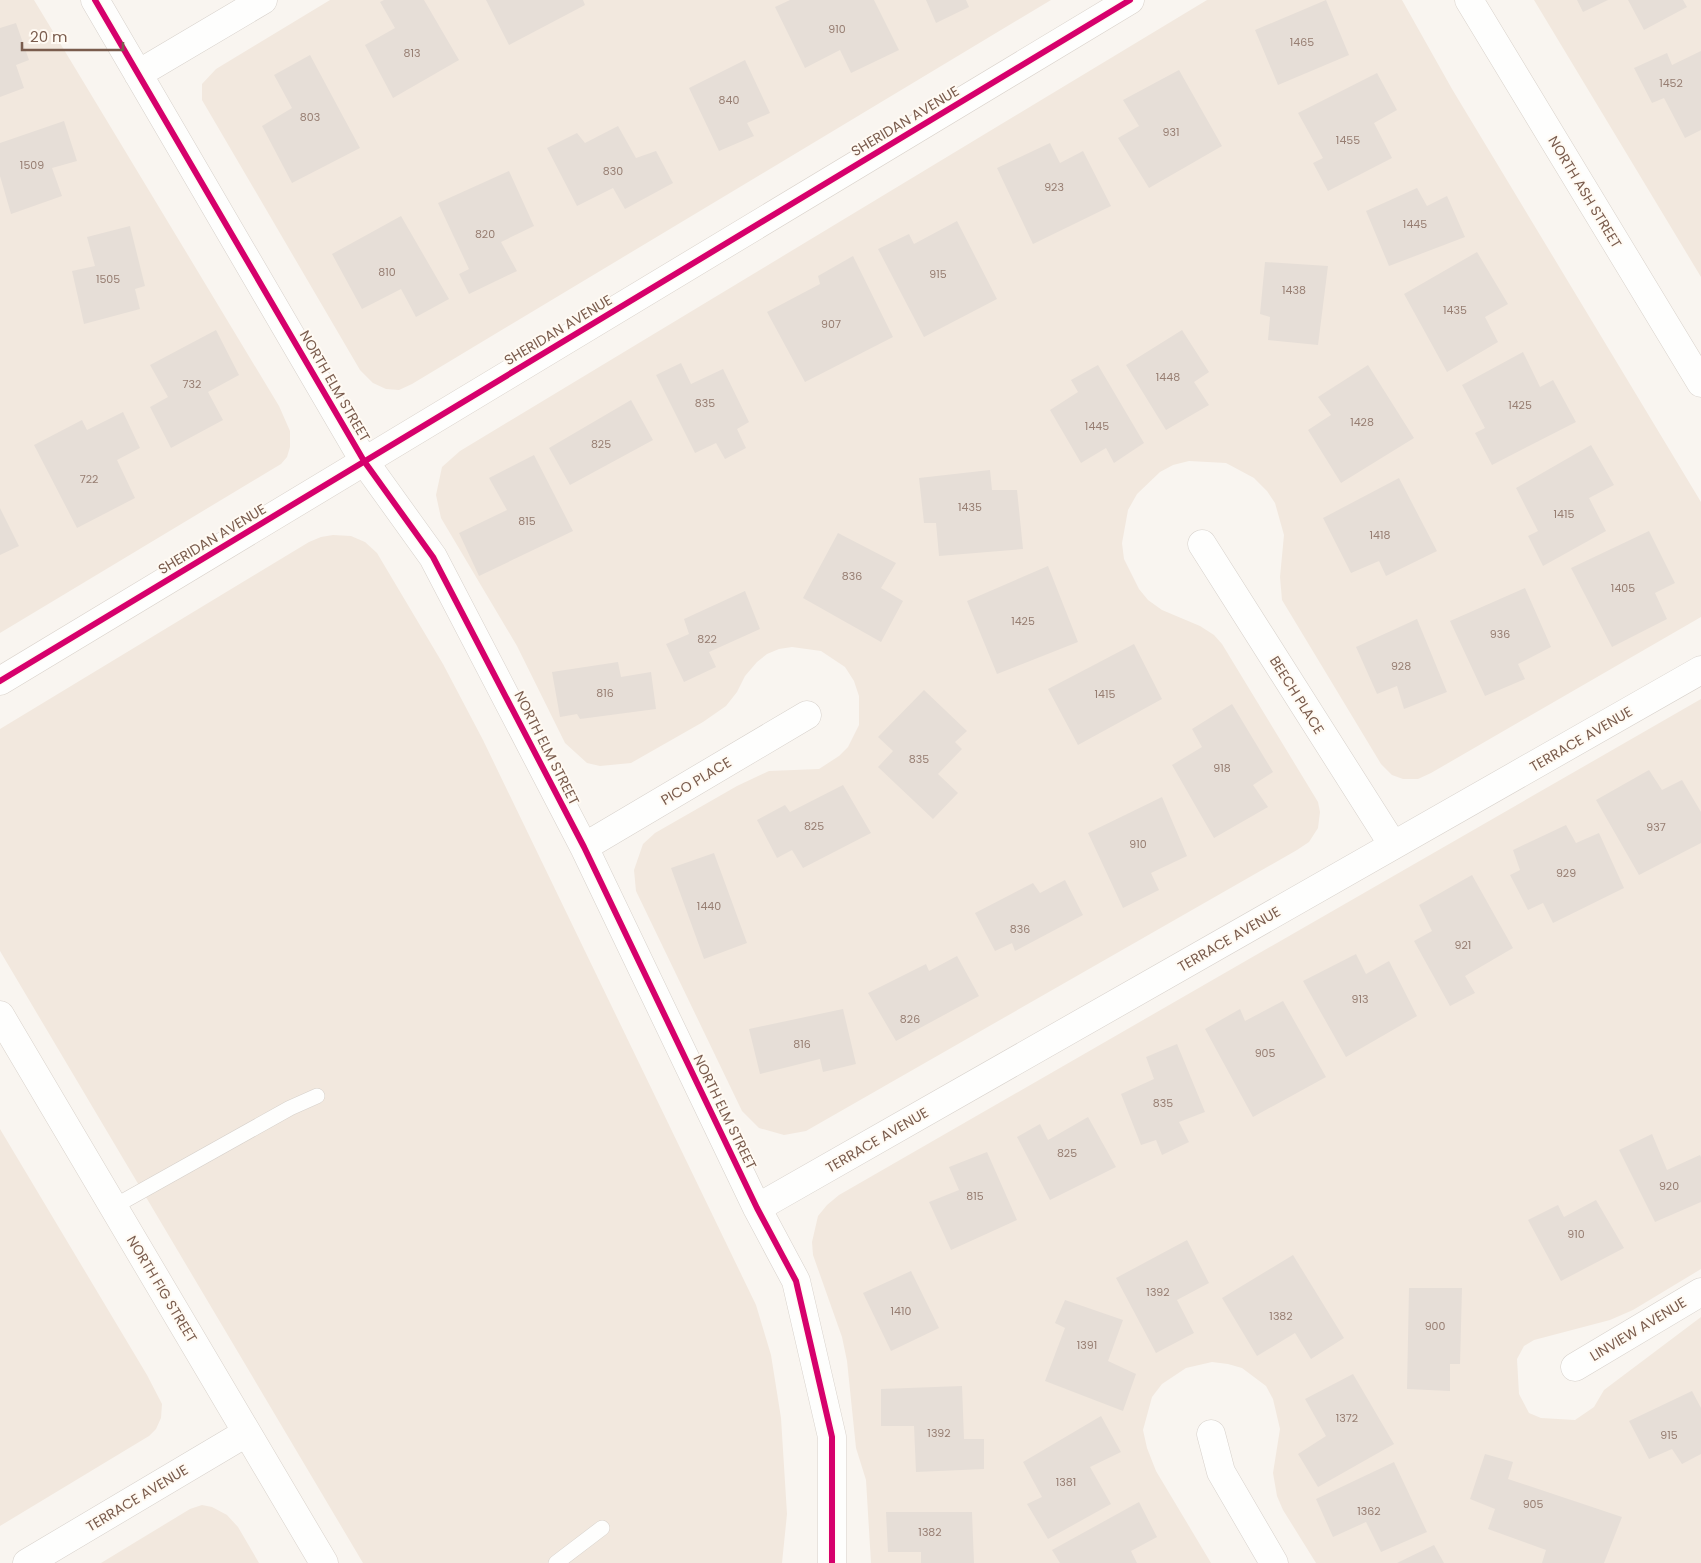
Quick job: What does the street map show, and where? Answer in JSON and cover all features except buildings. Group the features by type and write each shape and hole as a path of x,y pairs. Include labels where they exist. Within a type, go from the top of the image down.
{"street":[{"name":"NORTH ELM STREET","path":"95,0 364,461 433,557 584,847 757,1208 796,1281 832,1437 832,1563"},
{"path":"138,74 263,0"},
{"name":"SHERIDAN AVENUE","path":"0,681 1130,0"},
{"name":"NORTH ASH STREET","path":"1469,0 1701,383"},
{"name":"BEECH PLACE","path":"1202,544 1393,845"},
{"name":"TERRACE AVENUE","path":"757,1208 1701,670"},
{"name":"PICO PLACE","path":"584,847 807,715"},
{"name":"NORTH FIG STREET","path":"1,1018 324,1563"},
{"name":"LINVIEW AVENUE","path":"1575,1367 1701,1292"},
{"name":"TERRACE AVENUE","path":"27,1563 246,1433"},
{"path":"1211,1434 1220,1472 1274,1563"}],"lane":[{"path":"113,1207 290,1108 317,1096"},
{"path":"556,1563 602,1528"}],"shaded area":[{"path":"0,0 34,0 279,406 290,431 290,447 287,457 281,464 0,633"},
{"path":"330,0 1051,0 412,384 399,390 386,389 373,383 360,370 202,100 202,84 216,69"},
{"path":"1207,0 1402,0 1452,89 1701,502 1701,617 1431,773 1418,779 1403,779 1392,775 1381,764 1282,600 1280,577 1284,535 1275,503 1267,491 1254,478 1226,463 1189,461 1173,465 1160,472 1137,494 1128,510 1122,543 1124,559 1139,589 1148,600 1162,610 1200,626 1214,635 1222,644 1318,802 1320,812 1318,828 1309,842 1297,850 806,1131 784,1135 759,1128 742,1111 636,891 634,870 643,844 655,833 737,786 769,771 819,769 839,756 848,747 859,725 859,696 854,681 845,667 821,651 792,647 779,649 767,654 757,662 745,676 737,692 726,706 703,722 631,763 600,766 587,763 565,743 517,646 441,518 436,495 442,467 460,451"},
{"path":"1534,0 1701,0 1701,277"},
{"path":"333,535 351,536 365,542 377,553 443,664 483,740 756,1305 771,1355 781,1418 787,1514 782,1563 363,1563 0,951 0,729 309,542"},
{"path":"1701,699 1701,1269 1633,1310 1610,1320 1534,1340 1524,1346 1517,1359 1519,1394 1529,1413 1541,1418 1575,1420 1594,1407 1604,1390 1701,1317 1701,1563 1316,1563 1283,1510 1277,1496 1273,1473 1280,1429 1273,1399 1266,1386 1242,1368 1212,1362 1186,1368 1162,1384 1152,1397 1143,1430 1147,1448 1156,1471 1211,1563 871,1563 866,1480 856,1448 847,1361 842,1337 813,1255 812,1242 818,1216 827,1205 839,1195"},
{"path":"0,1129 147,1375 162,1404 161,1418 156,1429 149,1436 0,1526"},
{"path":"202,1505 212,1507 227,1515 238,1527 259,1563 101,1563 190,1509"}],"cycle path":[{"path":"95,0 364,461 433,557 584,847 757,1208 796,1281 832,1437 832,1563"},
{"path":"0,681 1130,0"}]}
